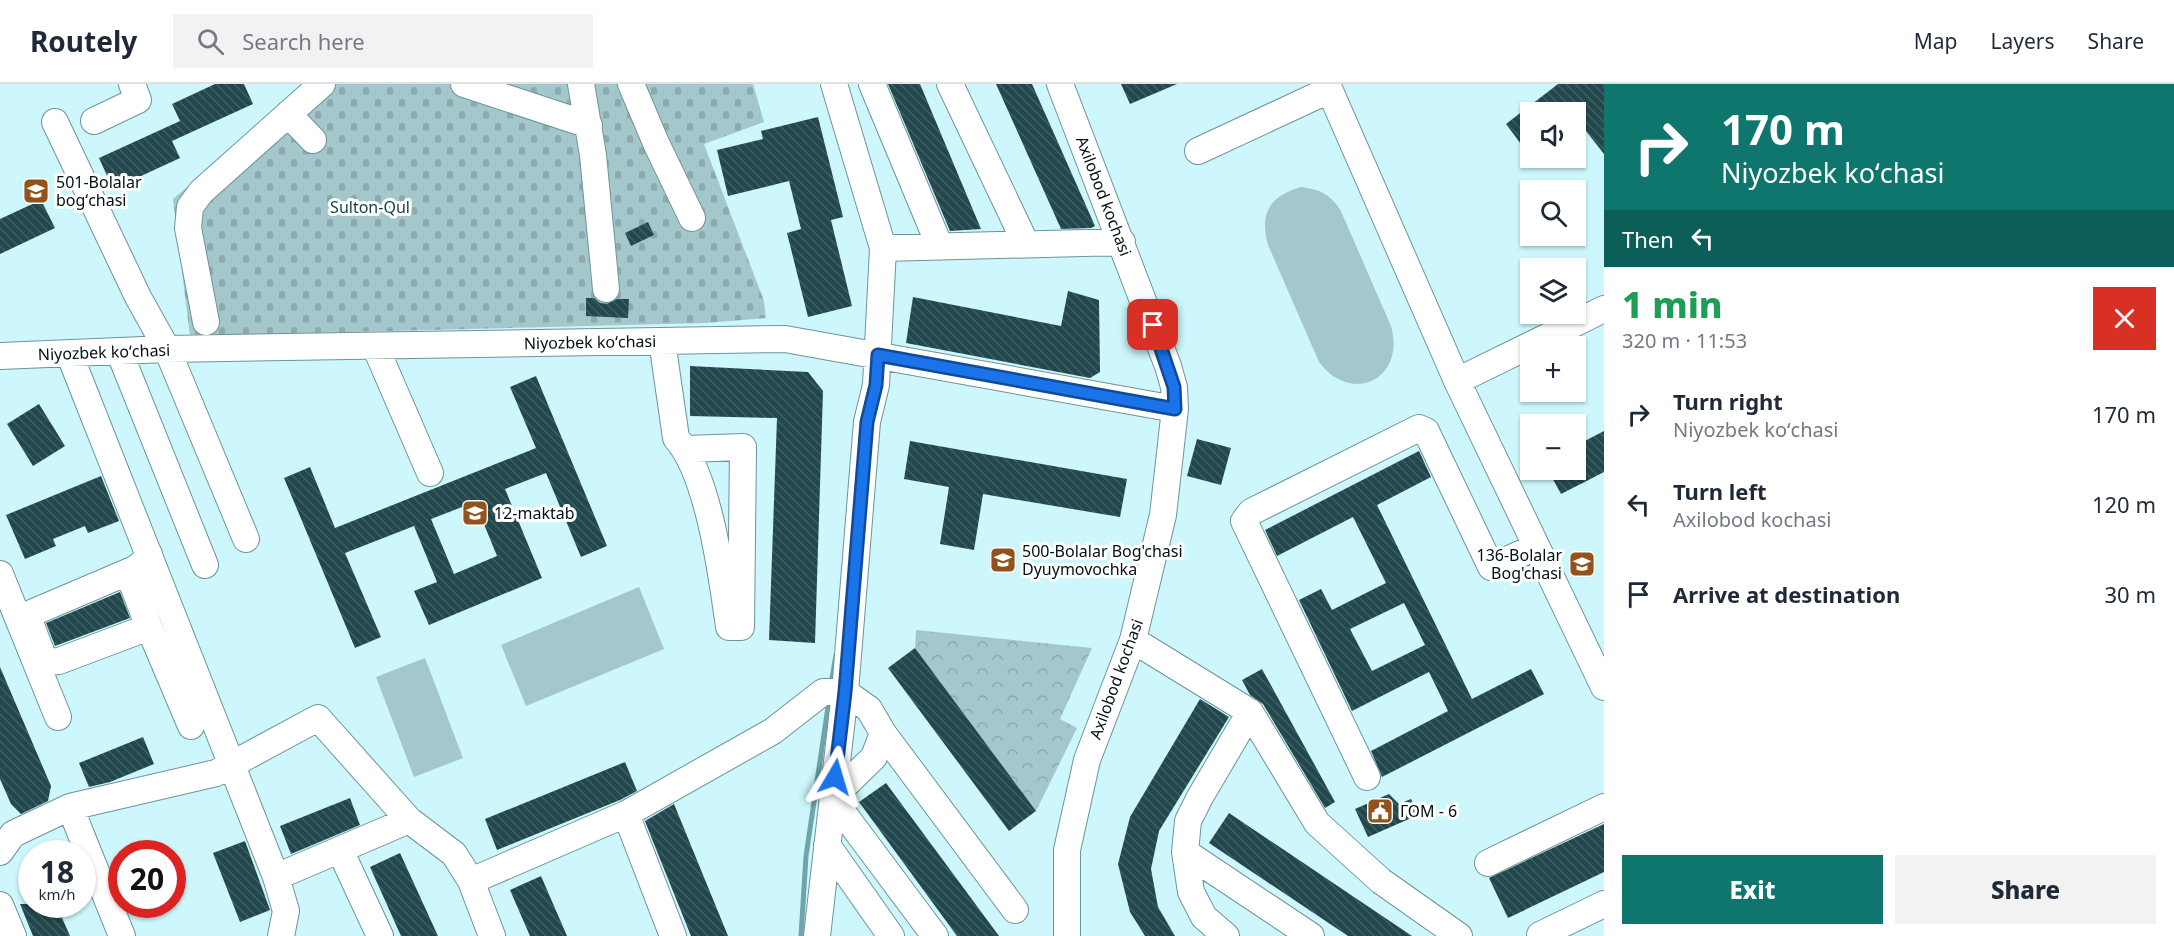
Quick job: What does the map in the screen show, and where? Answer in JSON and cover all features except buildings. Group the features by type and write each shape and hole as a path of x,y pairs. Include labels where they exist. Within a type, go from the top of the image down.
{"street":[{"path":"94,121 138,100 132,84"},
{"path":"206,322 188,228 190,207 201,192 322,84"},
{"path":"464,84 589,125"},
{"path":"581,84 589,125 606,289"},
{"path":"631,84 692,218"},
{"path":"817,936 845,692 867,422 876,385 883,248 834,84"},
{"path":"872,84 940,246"},
{"path":"950,84 1026,244"},
{"name":"Axilobod kochasi","path":"1060,84 1168,366 1174,387 1175,409 1163,514 1133,640 1087,759 1066,850 1066,936"},
{"path":"1198,151 1328,87 1457,381 1604,687"},
{"path":"288,114 313,140"},
{"path":"55,122 138,297 167,350 246,539"},
{"path":"883,248 1122,242"},
{"path":"1457,381 1604,309"},
{"name":"Niyozbek koʻchasi","path":"0,356 119,351 785,339 1175,409"},
{"path":"662,341 676,438 686,449 697,474 715,540 729,627 741,627 743,447 686,449"},
{"path":"375,346 430,473"},
{"path":"119,351 205,565"},
{"path":"69,353 276,877 286,911 280,936"},
{"path":"1367,777 1244,521 1251,512 1419,428 1426,430 1491,567 1536,547"},
{"path":"148,555 143,563 128,572 27,615 45,662 59,661 149,627"},
{"path":"128,572 191,726"},
{"path":"0,574 58,717"},
{"path":"1133,640 1250,712 1317,823 1381,881 1459,936"},
{"path":"471,881 626,814 773,731 823,692 845,692 869,709 883,733 1015,910"},
{"path":"1226,936 1204,917 1191,892 1185,852 1188,821 1250,712"},
{"path":"4,839 70,807 216,772 318,718 409,820 454,854 471,881 492,936"},
{"path":"832,798 874,757 883,733"},
{"path":"832,798 934,936"},
{"path":"70,807 122,936"},
{"path":"1488,864 1604,807"},
{"path":"626,814 673,936"},
{"path":"276,877 409,820"},
{"path":"827,845 891,936"},
{"path":"340,850 380,936"},
{"path":"1185,852 1311,936"},
{"path":"1540,935 1604,904"}],"green space":[{"name":"Sulton-Qul","path":"305,84 753,84 764,122 704,144 764,301 766,318 705,323 190,336 173,199"},
{"path":"1301,187 1324,193 1340,209 1391,326 1394,345 1391,360 1384,372 1373,380 1360,384 1346,382 1332,375 1319,362 1268,245 1265,224 1270,207 1282,195"},
{"path":"639,587 664,649 526,706 501,645"},
{"path":"916,630 1092,648 1060,719 1077,728 1036,811 915,648"},
{"path":"425,658 463,758 414,777 376,677"}],"waterway":[{"path":"831,684 836,655"},
{"path":"801,936 806,856 829,700"}],"place":[{"name":"501-Bolalar bogʻchasi","path":"36,191"},
{"name":"12-maktab","path":"475,513"},
{"name":"500-Bolalar Bog'chasi Dyuymovochka","path":"1003,560"},
{"name":"136-Bolalar Bog'chasi","path":"1582,564"},
{"name":"ГОМ - 6","path":"1380,811"}],"route":[{"path":"835,777 845,692 867,422 876,385 878,355 1175,409 1174,387 1153,325"}]}
